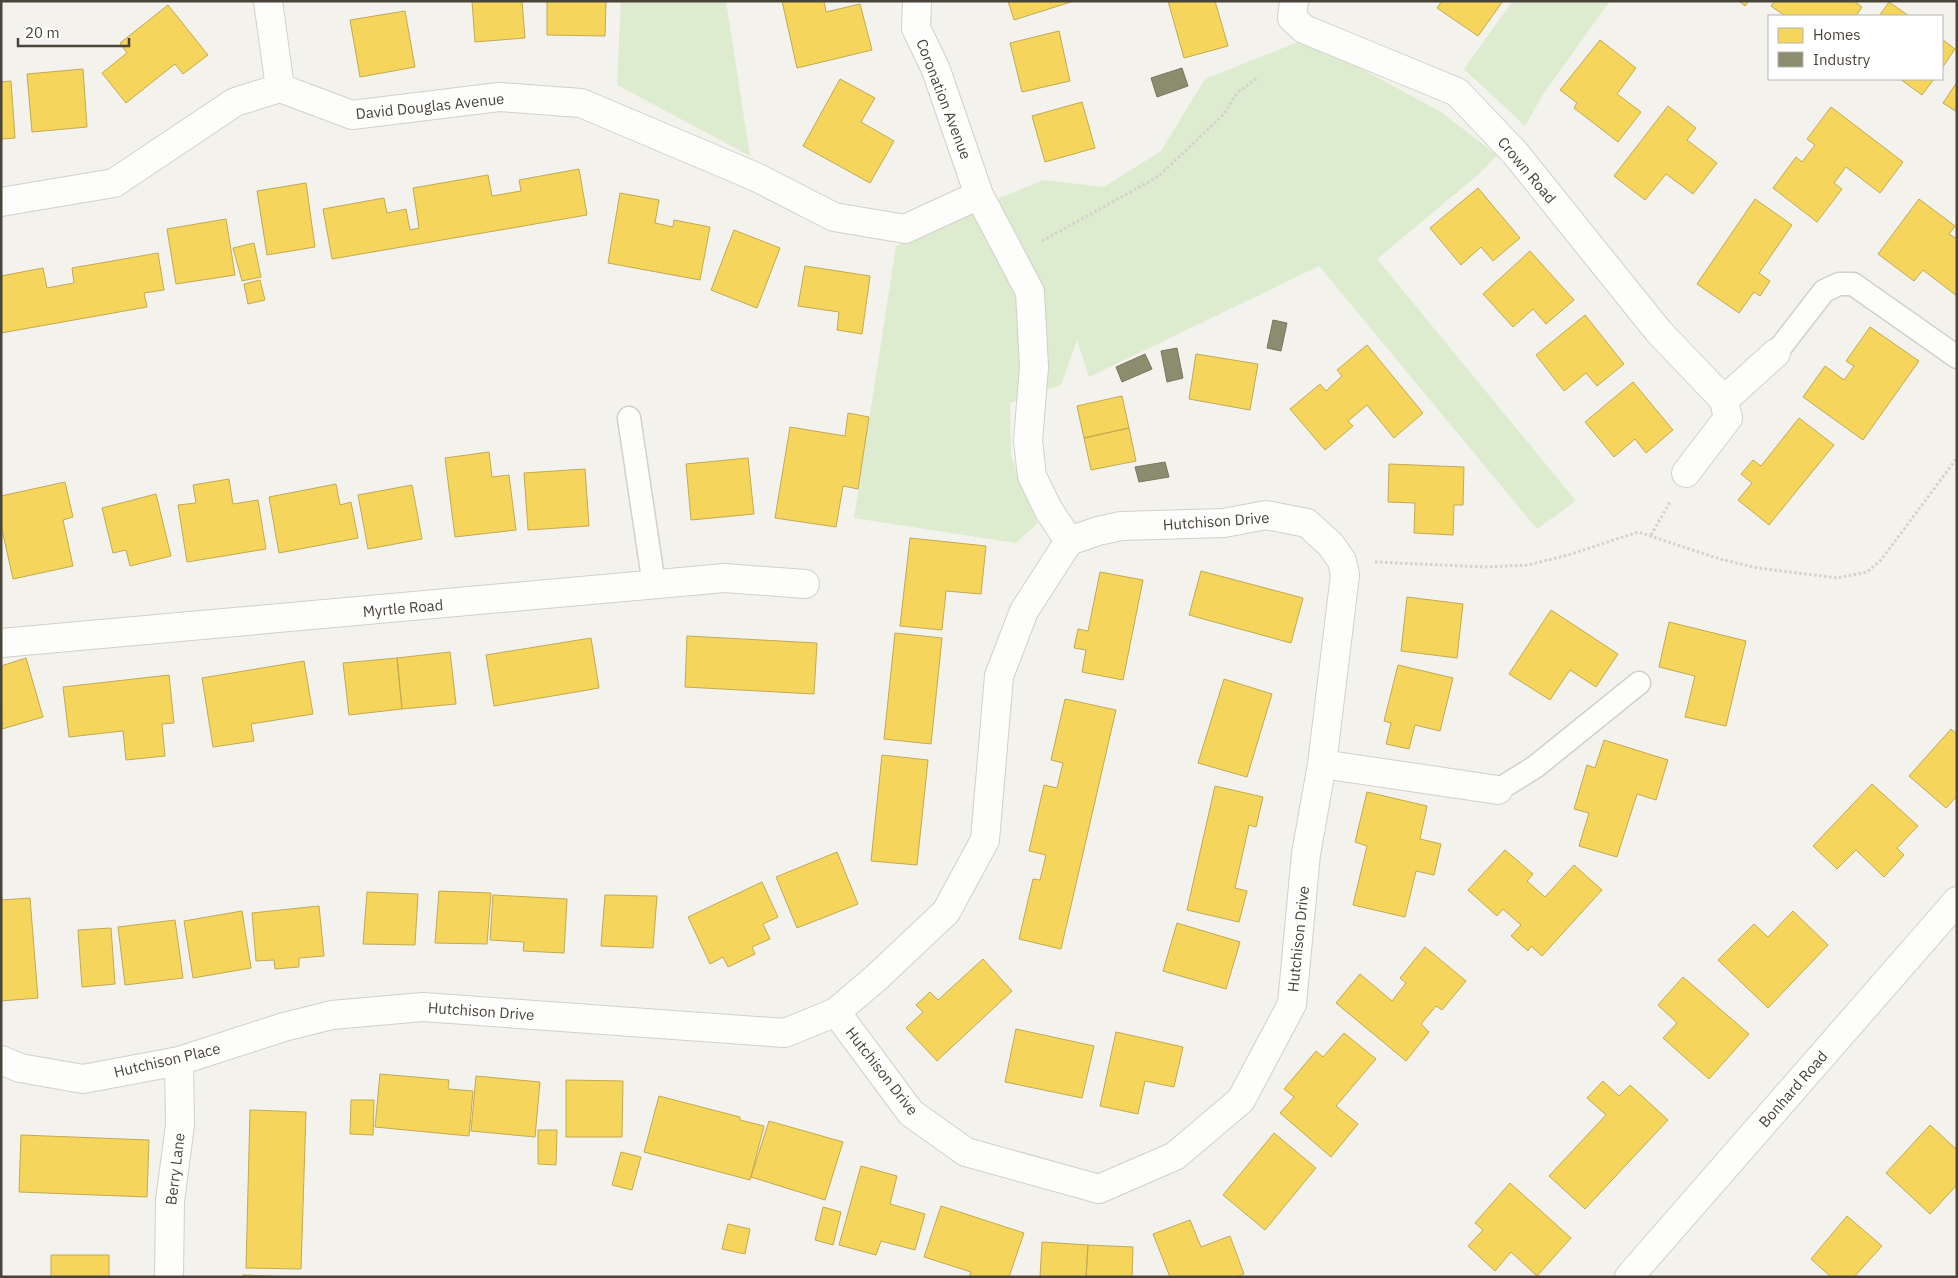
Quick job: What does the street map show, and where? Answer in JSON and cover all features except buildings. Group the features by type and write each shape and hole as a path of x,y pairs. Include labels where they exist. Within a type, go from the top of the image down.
{"street":[{"path":"1,202 114,183 235,102 280,88 268,1"},
{"name":"Coronation Avenue","path":"917,1 916,28 936,70 979,195"},
{"name":"Crown Road","path":"1294,1 1292,18 1304,29 1457,92 1515,153 1659,332 1724,400"},
{"name":"David Douglas Avenue","path":"280,88 352,115 499,97 581,103 756,177 834,217 905,228 979,195"},
{"path":"979,195 1030,292 1034,367 1028,441 1032,476 1048,510 1069,541"},
{"path":"1686,473 1728,418 1724,400 1776,352"},
{"name":"Hutchison Drive","path":"332,1015 423,1007 785,1033 836,1012 876,978 946,912 985,840 999,676 1024,612 1069,541 1098,531 1121,526 1224,524 1266,515 1307,523 1331,545 1342,560 1345,576 1322,764 1306,854 1292,1004 1241,1100 1174,1156 1099,1189 966,1152 910,1113 836,1012"},
{"name":"Myrtle Road","path":"1,643 725,578 806,584"},
{"path":"1322,764 1498,790"},
{"name":"Bonhard Road","path":"1629,1277 1957,901"},
{"name":"Hutchison Place","path":"1,1060 20,1068 83,1079 179,1061 284,1027 332,1015"},
{"name":"Berry Lane","path":"170,1277 170,1202 180,1125 179,1061"}],"lane":[{"path":"1776,352 1824,291 1839,284 1853,284 1957,357"},
{"path":"630,418 654,585"},
{"path":"1498,790 1535,767 1640,683"}],"path":[{"path":"1012,256 1159,176 1224,114 1237,93 1257,78"},
{"path":"1342,560 1486,567 1528,565 1568,555 1638,532 1720,559 1758,568 1838,578 1867,572 1881,560 1957,458"},
{"path":"1650,535 1686,473"}],"green space":[{"path":"621,1 726,1 750,156 617,85"},
{"path":"1513,1 1610,1 1542,96 1525,126 1464,69"},
{"path":"1301,41 1362,69 1441,112 1497,155 1480,173 1377,259 1576,501 1537,529 1319,266 1089,377 1077,340 1061,385 1010,403 1011,455 1024,493 1038,523 1016,543 854,518 896,246 971,210 1043,180 1104,187 1161,151 1205,79"}]}
